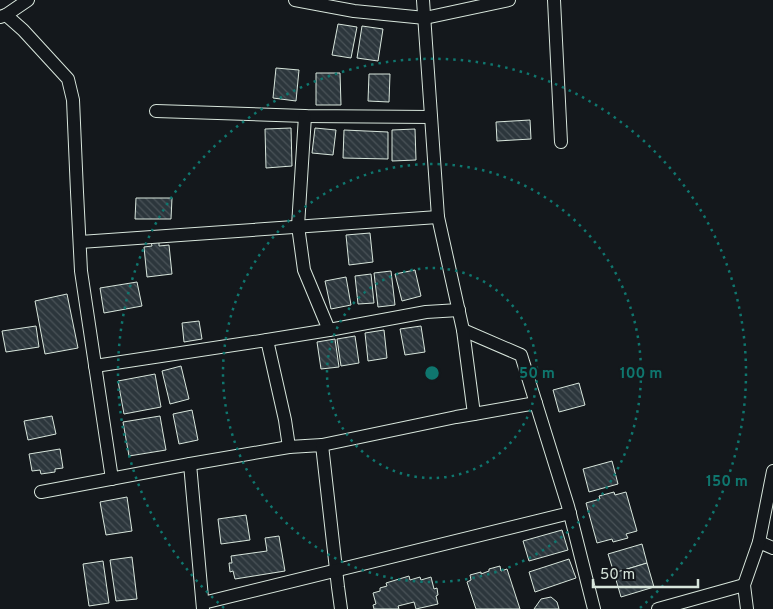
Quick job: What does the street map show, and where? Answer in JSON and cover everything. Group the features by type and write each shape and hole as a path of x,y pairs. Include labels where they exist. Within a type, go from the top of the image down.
{"street":[{"path":"28,0 3,16 23,30 68,79 74,100 82,271 112,479"},
{"path":"295,0 354,11 424,18 509,0"},
{"path":"423,0 438,217 463,330 474,414"},
{"path":"554,0 561,142"},
{"path":"156,111 306,116 431,117"},
{"path":"306,116 298,226 304,270 330,330"},
{"path":"80,242 438,217"},
{"path":"95,366 330,330 426,312 459,310"},
{"path":"463,330 521,355 570,513 594,609"},
{"path":"267,340 285,420 289,447"},
{"path":"41,492 289,447 322,445 456,416 536,403"},
{"path":"322,445 341,609"},
{"path":"190,464 203,606 336,570 570,513"},
{"path":"747,609 744,585 759,542 773,470"},
{"path":"759,542 773,548"},
{"path":"658,609 744,585"}],"building":[{"path":"338,24 357,27 351,58 332,55"},
{"path":"362,26 383,29 378,61 357,58"},
{"path":"276,68 299,70 296,101 273,98"},
{"path":"316,73 340,73 341,105 316,105"},
{"path":"369,74 390,74 389,102 368,101"},
{"path":"530,120 531,139 497,141 496,122"},
{"path":"291,128 292,166 266,168 265,129"},
{"path":"315,128 336,130 333,155 312,153"},
{"path":"415,129 416,160 392,161 392,130"},
{"path":"344,130 388,132 388,159 343,158"},
{"path":"136,198 172,198 171,219 135,219"},
{"path":"370,233 373,262 349,265 346,235"},
{"path":"159,241 159,246 169,245 172,274 147,277 144,247 152,246 151,242"},
{"path":"415,270 421,296 402,301 395,274"},
{"path":"391,271 395,305 378,307 374,273"},
{"path":"371,274 374,303 358,304 355,276"},
{"path":"346,277 351,305 331,309 325,281"},
{"path":"137,282 142,306 104,313 100,288"},
{"path":"67,294 78,348 45,354 35,301"},
{"path":"199,321 202,339 184,342 182,323"},
{"path":"36,326 39,347 6,352 2,331"},
{"path":"421,326 425,352 405,355 400,329"},
{"path":"384,330 387,358 368,361 365,333"},
{"path":"355,336 359,363 341,366 337,339"},
{"path":"335,339 339,367 321,369 317,342"},
{"path":"181,366 189,399 170,404 162,371"},
{"path":"155,374 161,407 124,414 118,381"},
{"path":"579,383 585,405 559,412 553,390"},
{"path":"192,410 198,440 179,444 173,414"},
{"path":"52,416 56,434 28,440 24,421"},
{"path":"160,416 166,450 129,456 123,422"},
{"path":"60,449 63,468 55,469 55,472 41,474 40,470 32,471 29,454"},
{"path":"612,461 618,484 589,492 583,469"},
{"path":"614,492 615,495 626,492 637,531 626,534 628,538 613,542 612,539 597,543 586,503 600,499 599,496"},
{"path":"127,497 132,531 106,535 100,502"},
{"path":"246,515 250,540 221,544 218,519"},
{"path":"562,530 568,550 529,561 523,541"},
{"path":"279,536 285,571 235,579 233,571 230,572 229,563 232,563 231,556 267,551 265,538"},
{"path":"642,544 647,563 614,573 608,554"},
{"path":"132,557 137,599 116,601 110,560"},
{"path":"569,559 576,578 535,592 529,572"},
{"path":"103,561 109,603 89,606 83,564"},
{"path":"647,563 654,587 621,597 614,573"},
{"path":"500,566 501,571 507,569 520,609 476,609 467,582 471,580 470,575 481,572 481,574 489,571 489,569"},
{"path":"409,576 410,580 420,577 421,580 431,577 434,589 437,588 438,604 416,609 414,602 398,606 399,609 374,609 373,605 376,604 373,593 387,586 386,583"},
{"path":"551,597 557,602 559,609 534,609 541,599"}]}
